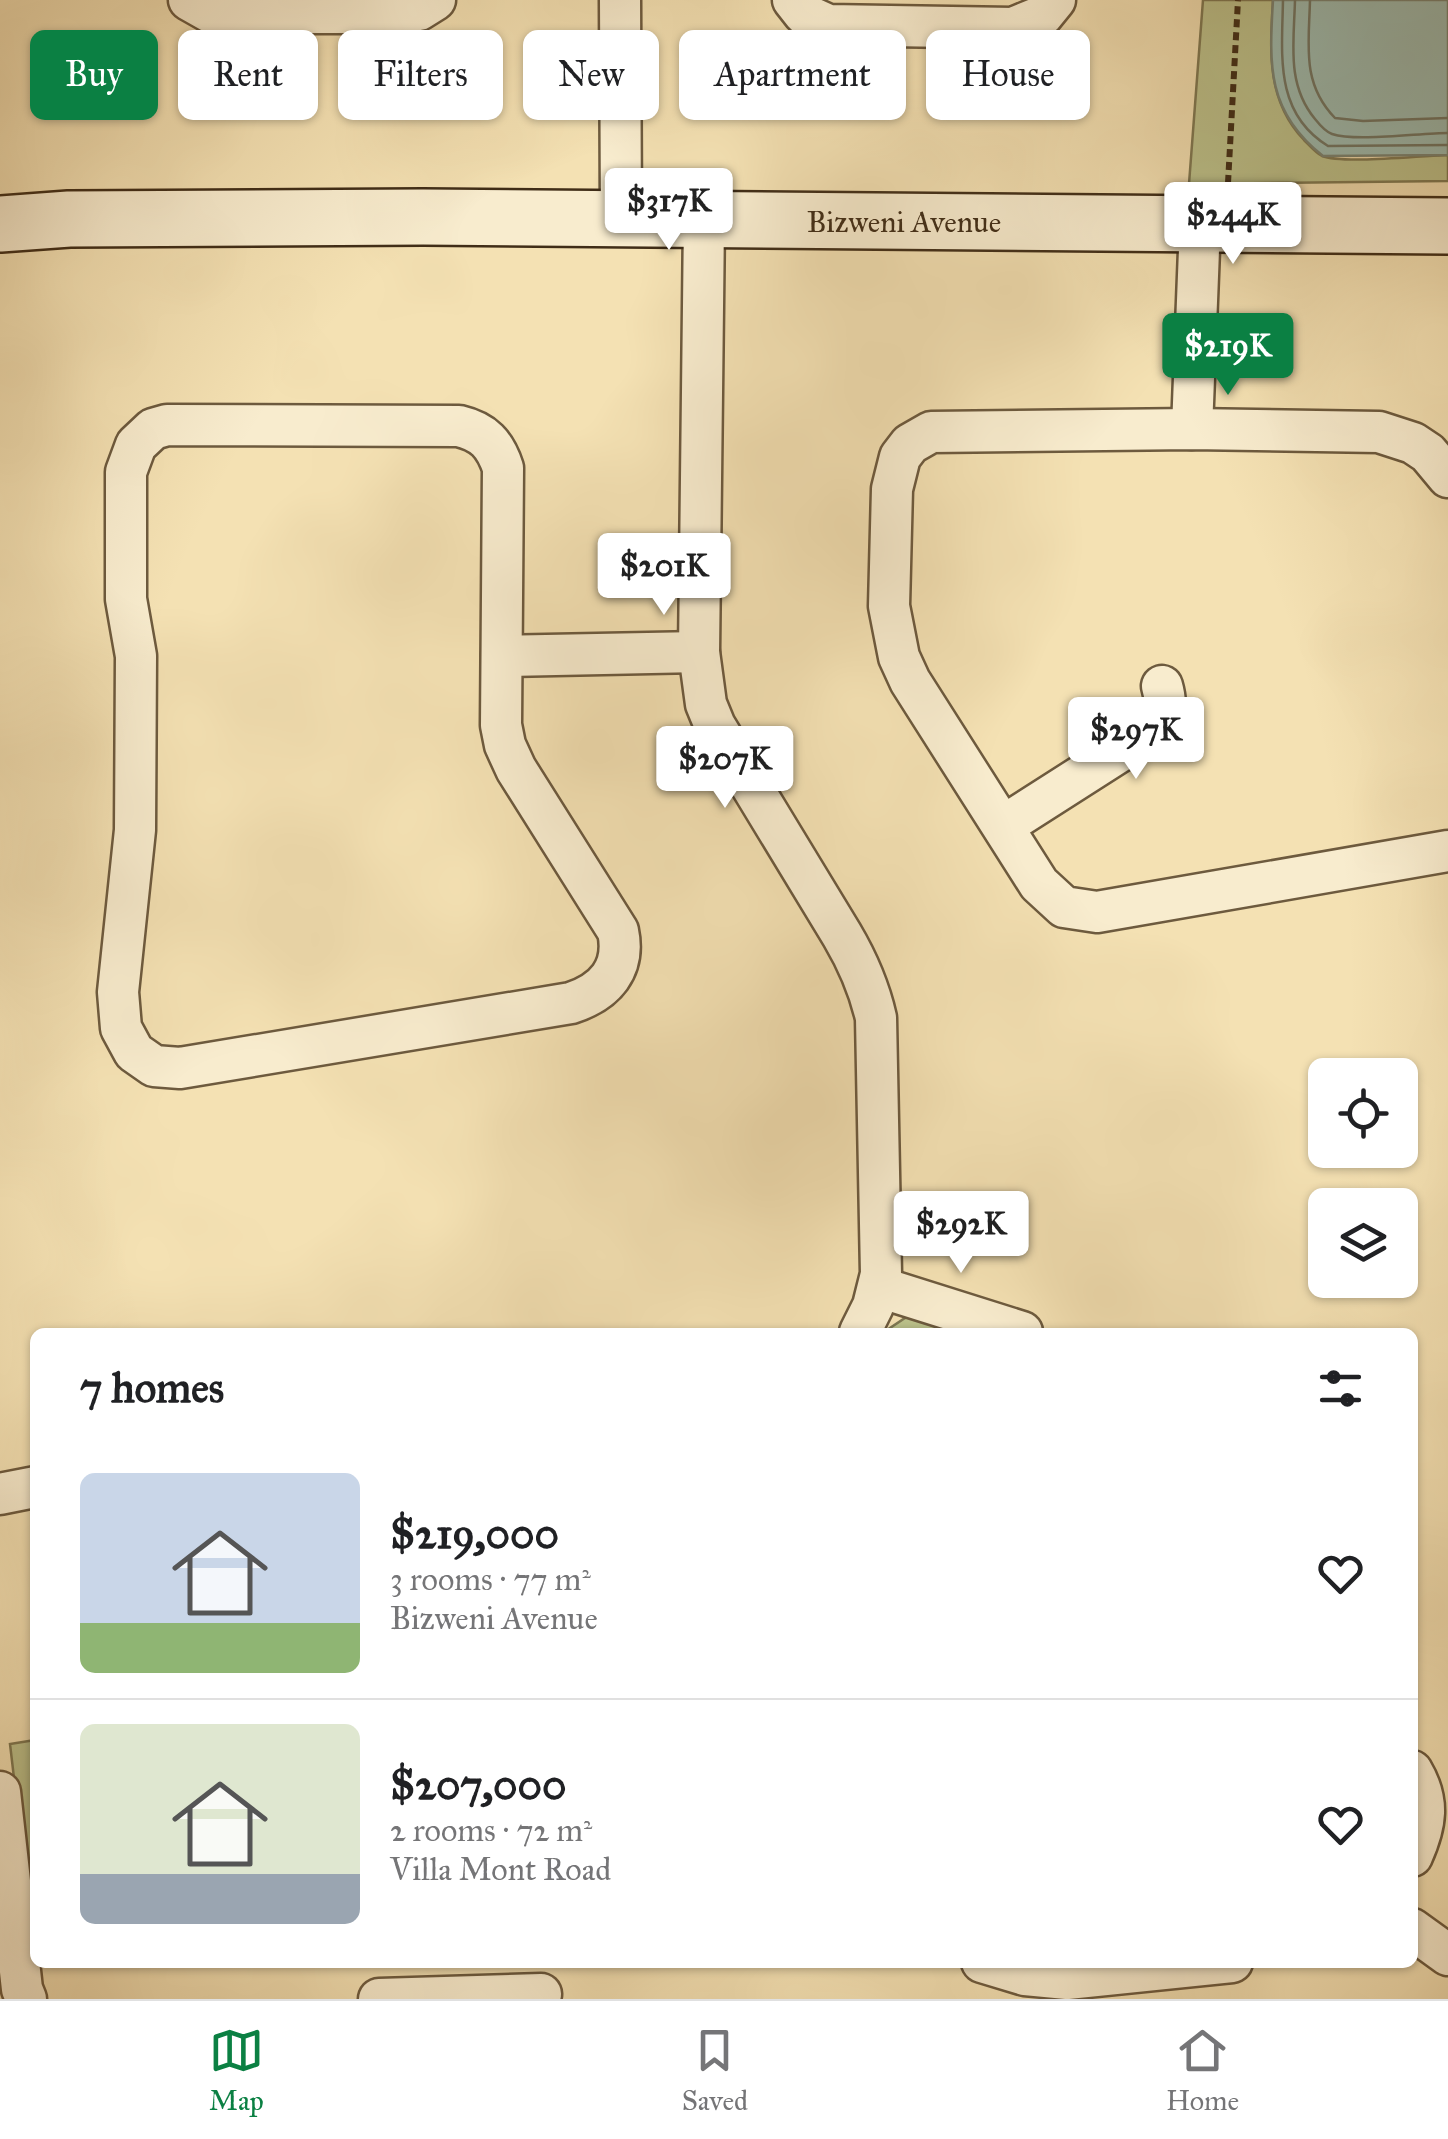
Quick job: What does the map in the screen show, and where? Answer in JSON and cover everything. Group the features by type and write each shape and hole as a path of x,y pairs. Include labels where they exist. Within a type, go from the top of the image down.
{"street":[{"path":"189,0 212,12 385,13 419,10 435,0"},
{"path":"620,0 621,218"},
{"path":"794,0 804,14 828,25 1013,28 1042,16 1055,0"},
{"name":"Bizweni Avenue","path":"0,224 107,219 621,218 1448,226"},
{"path":"704,220 699,652 702,686 715,726 849,946 870,992 876,1018 879,1287 862,1328"},
{"path":"1192,430 1213,225"},
{"path":"167,425 459,426 482,434 498,454 503,468 502,656 501,725 510,758 618,932 619,958 604,988 571,1003 180,1068 154,1066 134,1052 121,1028 118,992 135,830 136,656 126,581 126,472 136,446 154,430 167,425"},
{"path":"1448,477 1414,443 1379,432 943,430 920,438 900,457 892,489 890,606 899,657 910,681 1046,893 1064,907 1086,913 1448,851"},
{"path":"502,656 699,652"},
{"path":"1003,826 1155,728 1166,708 1162,686"},
{"path":"879,1287 1009,1328"},
{"path":"0,1494 30,1488"},
{"path":"1418,1785 1426,1804 1418,1844"},
{"path":"0,1792 26,1999"},
{"path":"1418,1933 1448,1955"},
{"path":"1005,1968 1047,1979 1097,1969"},
{"path":"379,1999 543,1985"}],"path":[{"path":"1213,225 1238,0"}],"green space":[{"path":"1203,0 1273,0 1271,56 1277,92 1292,125 1317,153 1347,159 1448,155 1448,181 1189,184"},
{"path":"939,1317 938,1328 890,1328 905,1318"},
{"path":"30,1741 30,1862 24,1863 10,1744"}],"water":[{"path":"1273,0 1448,0 1448,155 1323,156 1291,122 1282,105 1272,67"}]}
